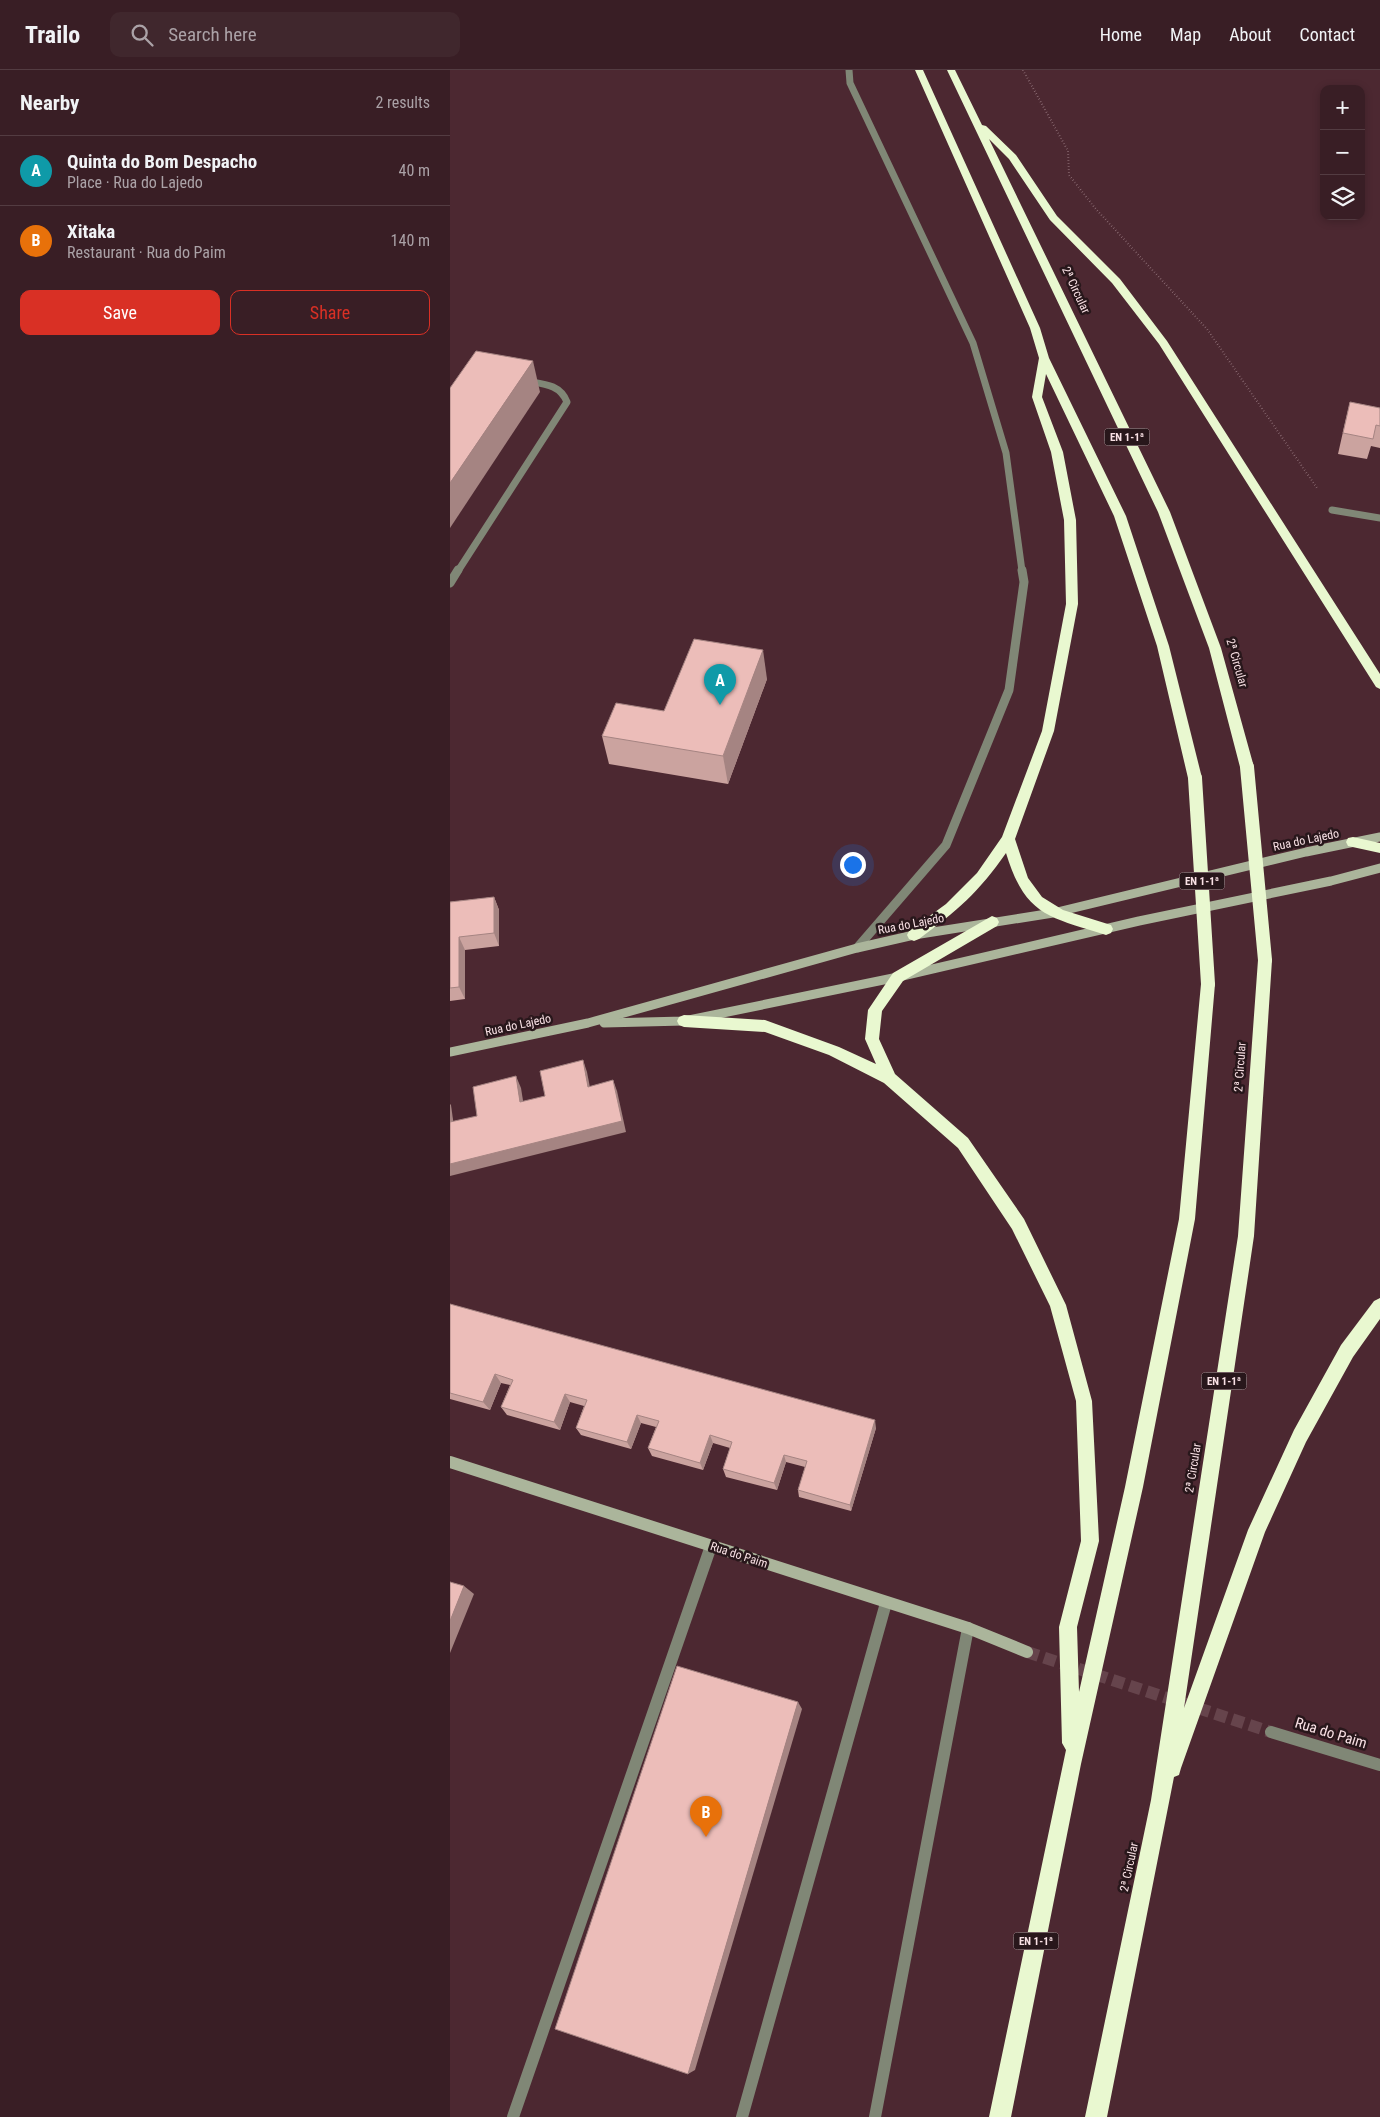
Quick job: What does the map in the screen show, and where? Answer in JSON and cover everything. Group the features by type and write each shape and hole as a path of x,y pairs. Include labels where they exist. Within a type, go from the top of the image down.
{"highway":[{"name":"EN 1-1ª","path":"919,70 1035,328 1044,358 1120,516 1163,646 1195,778 1208,984 1187,1219 1134,1487 1072,1764 1000,2117"},
{"name":"2ª Circular","path":"951,70 1164,512 1215,648 1247,767 1265,960 1246,1236 1160,1800 1096,2117"},
{"path":"975,120 1013,157 1053,218 1116,281 1163,343 1380,684"},
{"path":"914,935 951,908 982,877 1008,839 1048,731 1072,604 1070,520 1057,452 1036,397 1044,358"},
{"path":"1008,839 1022,881 1034,898 1053,913 1106,929"},
{"path":"1353,842 1380,848"},
{"path":"890,1078 872,1039 875,1010 898,977 992,922"},
{"path":"684,1021 764,1026 834,1051 890,1078 963,1143 1018,1224 1058,1305 1084,1401 1090,1541 1068,1627 1072,1764"},
{"path":"1160,1800 1257,1530 1305,1428 1347,1351 1380,1306"}],"street":[{"path":"849,70 850,83 973,343 1006,453 1024,582 1009,690 946,845 857,948"},
{"path":"450,584 567,402 565,394 560,389 518,379"},
{"path":"1332,510 1380,518"},
{"name":"Rua do Lajedo","path":"450,1052 588,1023 857,948 914,935 1053,913 1380,837"},
{"path":"588,1023 684,1021 898,977 1106,929 1331,881 1380,868"},
{"name":"Rua do Paim","path":"450,1462 968,1628 1027,1652"},
{"path":"513,2117 711,1546"},
{"path":"742,2117 886,1603"},
{"path":"875,2117 968,1628"},
{"name":"Rua do Paim","path":"1271,1732 1380,1765"}],"path":[{"path":"1023,70 1068,151 1069,175 1094,208 1207,329 1332,510"}],"building":[{"path":"476,351 533,361 450,483 450,388"},
{"path":"1350,402 1380,408 1380,426 1376,425 1373,439 1343,433"},
{"path":"694,639 763,650 723,756 602,736 616,703 664,711"},
{"path":"494,897 494,933 459,937 459,987 450,988 450,902"},
{"path":"583,1060 588,1087 613,1080 622,1121 450,1164 450,1122 477,1116 473,1087 516,1076 520,1102 545,1096 540,1071"},
{"path":"450,1304 875,1420 850,1505 798,1490 807,1461 784,1455 774,1483 723,1469 732,1442 710,1435 700,1463 648,1448 659,1421 637,1415 627,1442 576,1428 587,1400 565,1394 554,1422 501,1407 513,1380 495,1374 483,1402 450,1393"},
{"path":"450,1582 464,1586 450,1621"},
{"path":"677,1666 798,1702 688,2074 555,2029"}],"tunnel":[{"path":"1027,1652 1271,1732"}],"place":[{"name":"Quinta do Bom Despacho","path":"720,705"},
{"name":"Xitaka","path":"706,1837"}]}
